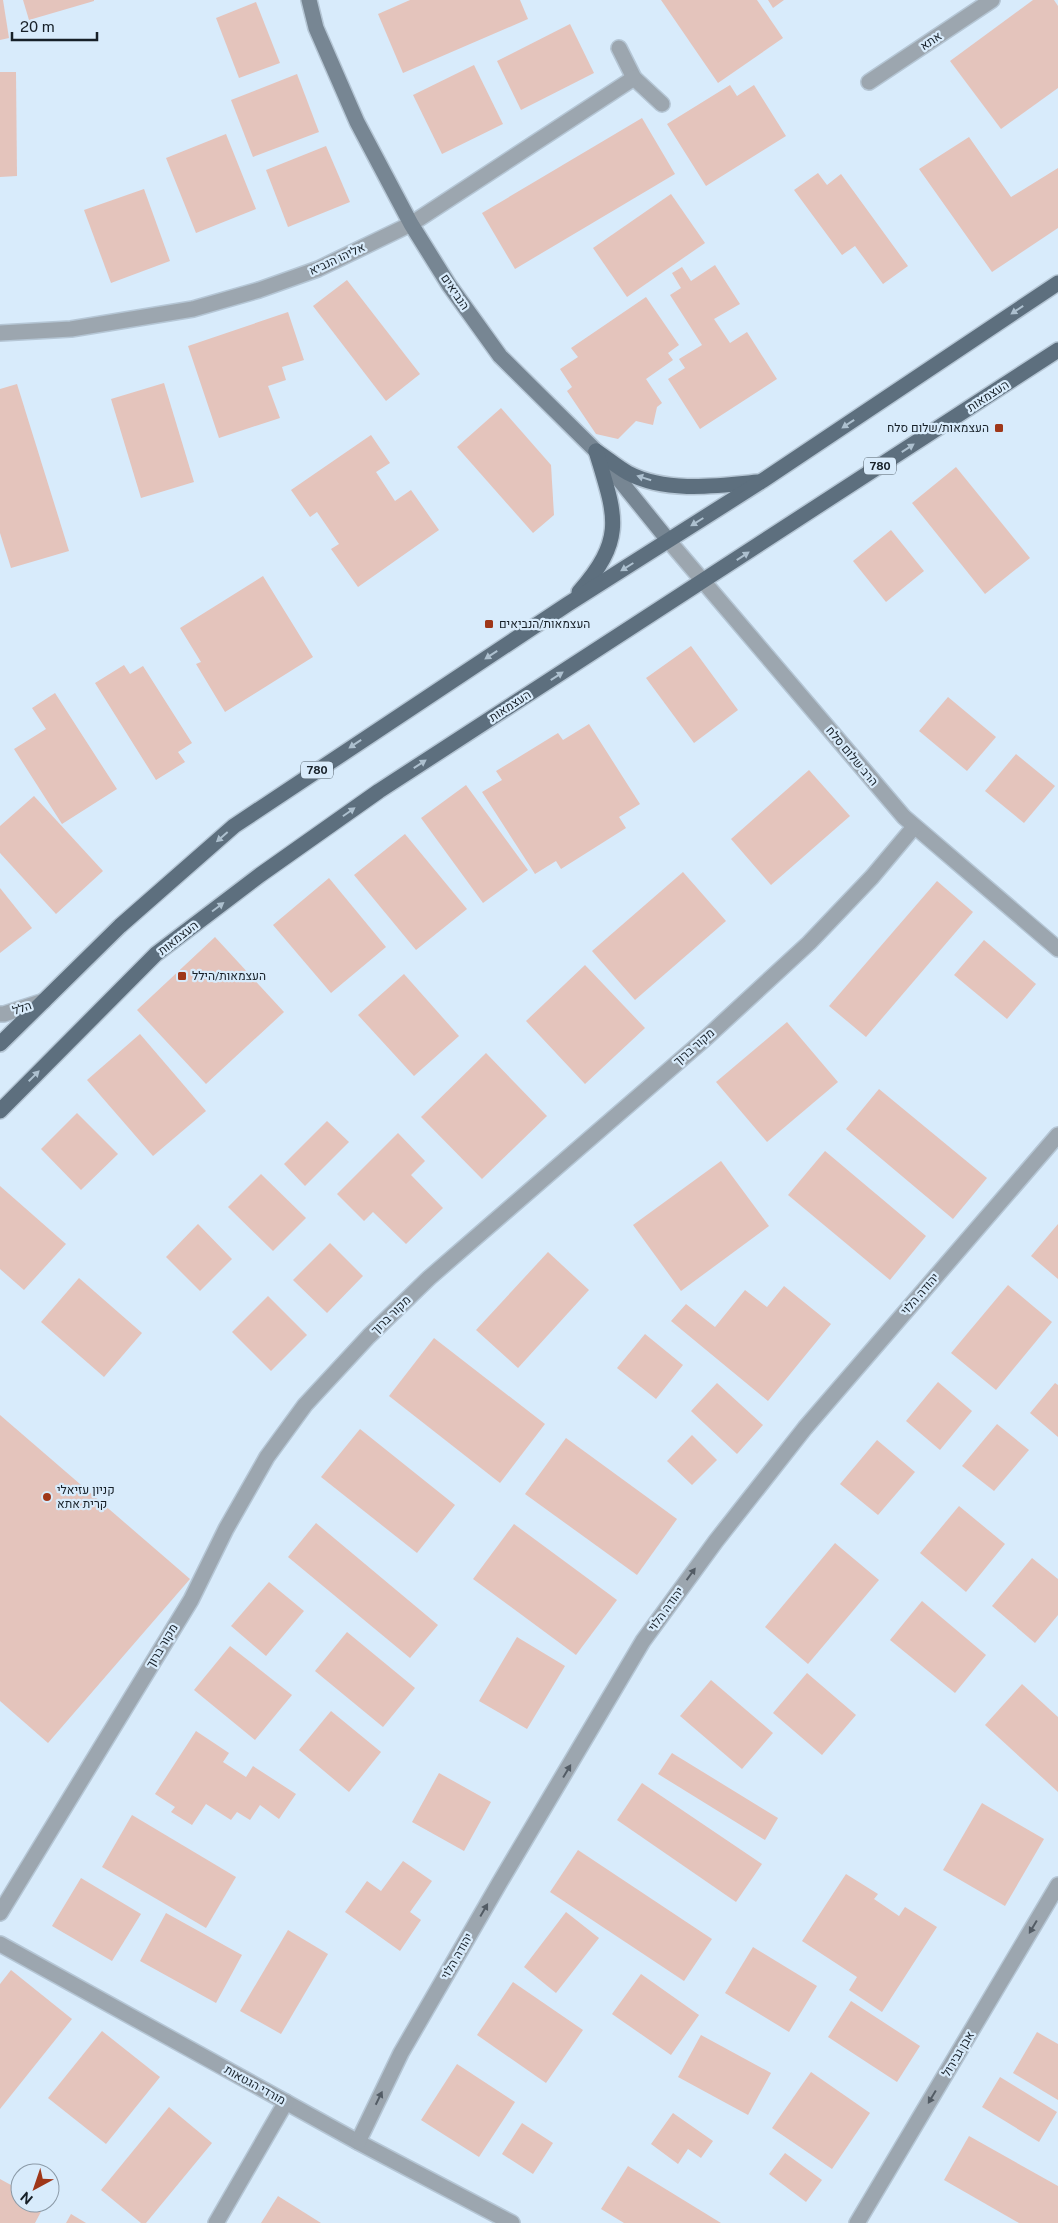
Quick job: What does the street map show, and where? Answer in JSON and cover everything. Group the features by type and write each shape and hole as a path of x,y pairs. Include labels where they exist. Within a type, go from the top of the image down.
{"main road":[{"name":"780","path":"0,1044 120,926 234,826 568,604 762,481 1058,283"},
{"name":"העצמאות","path":"0,1111 156,954 379,790 1058,350"},
{"path":"596,451 629,473 667,485 711,486 762,481"},
{"path":"568,604 591,578 612,537 614,522 610,498 596,451"}],"street":[{"name":"הנביאים","path":"309,0 316,28 357,122 412,224 449,284 500,356 596,451 668,540"},
{"name":"אתא","path":"869,82 992,0"},
{"path":"619,48 634,78 662,104"},
{"name":"אליהו הנביא","path":"0,333 70,329 193,309 259,290 318,269 412,224 634,78"},
{"name":"הרב שלום סלח","path":"668,540 904,817 1058,949"},
{"name":"מקור ברוך","path":"0,1913 191,1600 226,1529 267,1457 305,1405 369,1336 429,1278 699,1044 809,944 872,877 914,826"},
{"name":"הלל","path":"0,1014 44,1001"},
{"name":"יהודה הלוי","path":"358,2142 401,2053 643,1641 716,1541 805,1428 1058,1135"},
{"name":"אבן גבירול","path":"857,2223 1058,1885"},
{"name":"מורדי הגטאות","path":"0,1944 358,2142 512,2223"},
{"path":"216,2223 286,2102"}],"building":[{"path":"0,0 3,0 9,38 0,40"},
{"path":"23,0 94,0 94,1 29,20"},
{"path":"410,0 520,0 528,19 403,73 378,14"},
{"path":"661,0 757,0 783,38 718,83"},
{"path":"768,0 784,0 773,8"},
{"path":"1033,0 1054,0 1058,6 1058,88 1001,129 950,61"},
{"path":"256,2 280,63 239,78 216,18"},
{"path":"570,24 594,73 521,110 497,61"},
{"path":"474,65 503,124 442,154 413,95"},
{"path":"0,72 16,72 17,176 0,177"},
{"path":"297,74 319,132 253,157 231,100"},
{"path":"730,85 737,96 754,85 786,136 706,186 667,124"},
{"path":"642,118 675,174 515,269 482,213"},
{"path":"226,134 256,209 196,233 166,158"},
{"path":"969,137 1011,197 1058,168 1058,228 992,272 919,169"},
{"path":"326,146 350,202 288,227 266,170"},
{"path":"818,173 827,185 841,174 908,266 883,284 855,246 842,255 794,190"},
{"path":"144,189 170,261 111,283 84,210"},
{"path":"671,194 705,243 627,297 593,248"},
{"path":"715,265 740,304 714,319 730,343 747,332 777,379 700,429 668,379 685,368 679,359 702,345 670,295 681,288 672,273 682,267 691,281"},
{"path":"347,280 420,374 386,401 313,306"},
{"path":"646,297 679,345 668,353 673,360 646,379 662,403 657,407 653,425 636,421 618,439 596,434 567,391 572,387 560,369 578,357 571,348"},
{"path":"288,312 304,360 282,367 286,380 268,386 280,418 219,438 188,346"},
{"path":"164,383 194,482 141,498 111,399"},
{"path":"17,384 69,551 11,568 0,533 0,389"},
{"path":"501,408 551,465 554,515 533,533 457,447"},
{"path":"371,435 390,463 376,472 395,501 411,490 439,530 358,587 331,549 339,544 317,512 310,517 291,490"},
{"path":"956,467 1030,558 985,594 912,503"},
{"path":"891,530 924,571 886,602 853,561"},
{"path":"263,576 313,657 225,712 196,664 201,662 180,628"},
{"path":"691,646 738,710 694,743 646,678"},
{"path":"124,665 130,674 143,666 192,743 178,752 185,762 156,780 95,683"},
{"path":"55,693 117,789 62,824 14,749 46,729 32,708"},
{"path":"948,697 996,737 967,771 919,731"},
{"path":"589,724 640,804 619,817 626,828 561,869 556,861 535,874 482,792 502,780 496,771 558,733 563,740"},
{"path":"1016,754 1055,786 1024,823 985,791"},
{"path":"809,770 850,816 771,885 731,839"},
{"path":"466,785 528,870 483,903 421,818"},
{"path":"34,796 103,871 56,914 0,853 0,826"},
{"path":"405,834 467,909 416,950 354,875"},
{"path":"683,872 726,921 635,1000 592,951"},
{"path":"329,878 386,947 331,993 273,925"},
{"path":"937,881 973,912 866,1037 829,1006"},
{"path":"0,888 32,928 0,953"},
{"path":"215,937 284,1012 206,1084 137,1010"},
{"path":"984,940 1036,984 1007,1019 954,975"},
{"path":"585,965 645,1028 585,1084 526,1021"},
{"path":"404,974 459,1036 414,1076 358,1015"},
{"path":"787,1022 838,1082 767,1142 716,1082"},
{"path":"140,1034 206,1111 153,1156 87,1080"},
{"path":"486,1053 547,1116 482,1179 421,1117"},
{"path":"879,1089 987,1178 953,1219 846,1129"},
{"path":"77,1113 118,1154 81,1190 41,1149"},
{"path":"327,1121 349,1142 305,1186 284,1164"},
{"path":"398,1133 425,1161 411,1175 443,1208 406,1244 373,1212 364,1221 337,1194"},
{"path":"825,1151 926,1236 890,1280 788,1195"},
{"path":"721,1161 769,1226 681,1291 633,1225"},
{"path":"261,1174 306,1218 273,1251 228,1207"},
{"path":"0,1186 66,1244 24,1290 0,1269"},
{"path":"198,1224 232,1259 200,1291 166,1257"},
{"path":"1058,1224 1058,1279 1031,1256"},
{"path":"330,1243 363,1276 327,1313 293,1280"},
{"path":"548,1252 589,1290 518,1368 476,1330"},
{"path":"79,1278 142,1333 104,1377 41,1322"},
{"path":"1008,1285 1052,1322 996,1390 951,1353"},
{"path":"784,1286 831,1324 768,1401 671,1321 686,1304 715,1327 745,1290 767,1307"},
{"path":"268,1296 307,1335 271,1371 232,1332"},
{"path":"645,1334 683,1365 656,1399 617,1368"},
{"path":"434,1338 545,1424 500,1483 389,1396"},
{"path":"938,1382 972,1411 940,1450 906,1421"},
{"path":"717,1383 763,1425 737,1454 691,1411"},
{"path":"1055,1383 1058,1385 1058,1437 1030,1413"},
{"name":"קניון עזיאלי קרית אתא","path":"0,1415 190,1579 48,1743 0,1701"},
{"path":"997,1424 1029,1450 994,1491 962,1466"},
{"path":"360,1429 455,1505 417,1553 321,1477"},
{"path":"692,1435 717,1460 692,1485 667,1461"},
{"path":"566,1438 677,1519 637,1575 525,1494"},
{"path":"877,1440 915,1472 878,1515 840,1484"},
{"path":"959,1506 1005,1544 966,1592 920,1553"},
{"path":"316,1523 438,1625 410,1658 288,1557"},
{"path":"514,1524 617,1600 576,1655 473,1579"},
{"path":"835,1543 879,1580 808,1664 765,1627"},
{"path":"1032,1558 1058,1579 1058,1615 1035,1643 992,1606"},
{"path":"269,1582 304,1611 266,1656 231,1626"},
{"path":"922,1601 986,1655 955,1693 890,1640"},
{"path":"347,1632 415,1688 383,1727 315,1671"},
{"path":"517,1637 565,1666 527,1729 479,1701"},
{"path":"230,1646 292,1695 255,1740 194,1690"},
{"path":"807,1673 856,1715 822,1755 773,1713"},
{"path":"711,1680 773,1733 742,1769 680,1716"},
{"path":"1022,1684 1058,1717 1058,1792 985,1725"},
{"path":"331,1711 381,1752 349,1792 299,1750"},
{"path":"196,1731 229,1753 223,1762 246,1777 253,1766 296,1794 279,1819 260,1805 250,1820 237,1812 231,1820 206,1804 192,1825 171,1812 175,1807 155,1794"},
{"path":"672,1753 778,1818 765,1840 658,1774"},
{"path":"439,1773 491,1802 464,1851 412,1822"},
{"path":"642,1783 762,1864 736,1902 617,1820"},
{"path":"982,1803 1044,1839 1005,1906 943,1870"},
{"path":"132,1815 236,1877 206,1928 102,1867"},
{"path":"578,1850 712,1939 684,1981 550,1892"},
{"path":"403,1861 432,1881 410,1912 421,1920 400,1951 345,1912 367,1881 381,1891"},
{"path":"846,1874 878,1894 874,1899 899,1916 905,1907 937,1927 882,2012 849,1990 857,1977 802,1941"},
{"path":"81,1878 141,1914 112,1961 52,1926"},
{"path":"566,1912 599,1938 556,1993 524,1967"},
{"path":"166,1913 242,1955 216,2003 140,1961"},
{"path":"288,1930 328,1954 281,2034 240,2011"},
{"path":"753,1947 817,1986 789,2032 725,1993"},
{"path":"11,1970 72,2019 0,2109 0,1984"},
{"path":"641,1974 699,2015 671,2055 612,2014"},
{"path":"513,1982 583,2030 546,2083 477,2035"},
{"path":"851,2001 920,2046 897,2082 828,2037"},
{"path":"102,2031 160,2077 106,2144 48,2098"},
{"path":"1037,2032 1058,2044 1058,2100 1013,2073"},
{"path":"701,2035 771,2073 748,2115 678,2077"},
{"path":"457,2064 515,2102 479,2157 421,2120"},
{"path":"811,2072 870,2113 832,2169 772,2128"},
{"path":"1000,2077 1057,2112 1039,2142 982,2107"},
{"path":"169,2107 212,2143 146,2223 141,2223 101,2190"},
{"path":"673,2113 713,2141 701,2158 688,2149 678,2164 651,2144"},
{"path":"522,2123 553,2143 533,2174 502,2154"},
{"path":"969,2136 1058,2186 1058,2223 1019,2223 944,2180"},
{"path":"785,2153 822,2180 806,2202 769,2174"},
{"path":"628,2166 721,2223 624,2223 601,2209"},
{"path":"0,2179 10,2184 10,2213 40,2213 35,2223 0,2223"},
{"path":"278,2196 321,2223 261,2223"},
{"path":"71,2214 86,2223 66,2223"}],"place":[{"name":"העצמאות/שלום סלח","path":"999,428"},
{"name":"העצמאות/הנביאים","path":"489,624"},
{"name":"העצמאות/הילל","path":"182,976"},
{"name":"קניון עזיאלי קרית אתא","path":"47,1497"}]}
